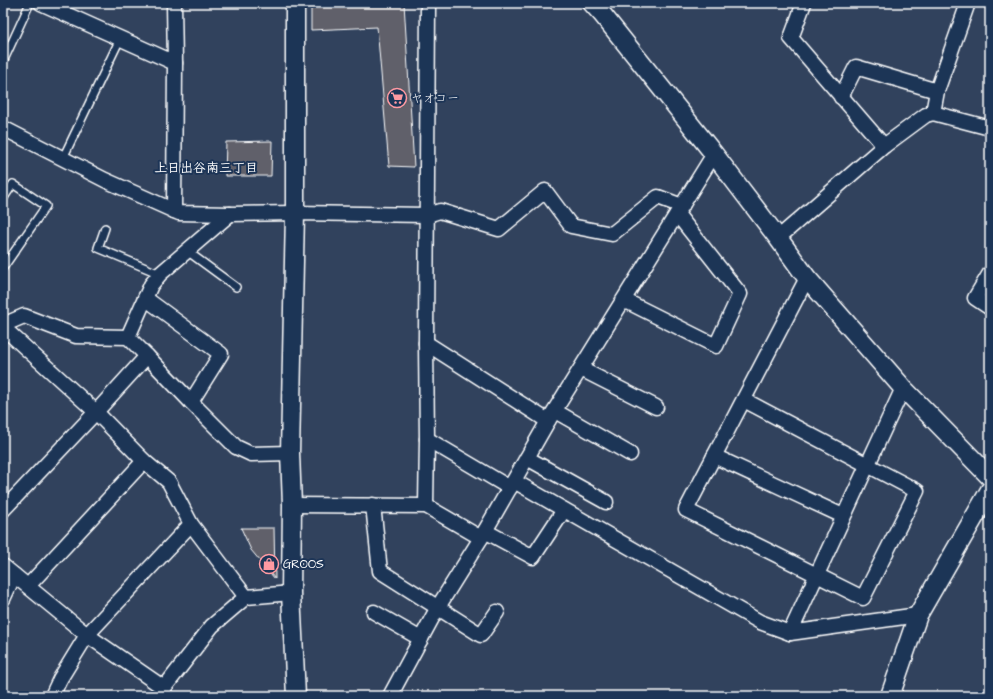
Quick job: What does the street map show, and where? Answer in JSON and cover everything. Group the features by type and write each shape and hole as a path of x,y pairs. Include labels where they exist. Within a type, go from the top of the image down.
{"street":[{"path":"41,3 175,63"},
{"path":"174,3 174,210"},
{"path":"295,3 295,213 290,453 292,504 291,592 296,696"},
{"path":"426,506 428,3"},
{"path":"804,3 791,38 884,146"},
{"path":"933,113 937,91 968,3"},
{"path":"600,7 714,154 807,278 903,388 990,477"},
{"path":"841,97 856,67 937,91"},
{"path":"778,238 884,146 926,115 933,113 990,128"},
{"path":"3,128 105,180 179,213 427,215 440,211 499,229 545,191 571,226 612,234 658,197 679,210 740,294 716,346 624,300"},
{"path":"390,696 438,607 483,535 552,416 714,154"},
{"path":"128,338 151,285 160,274 230,214"},
{"path":"990,273 975,298 990,308"},
{"path":"744,400 917,491 863,598 686,510 807,278"},
{"path":"145,298 221,354 191,402"},
{"path":"246,597 191,524 169,482 144,461 96,412 4,330 24,316 76,336 128,338 236,447 251,454 290,453"},
{"path":"426,343 552,416 630,454"},
{"path":"3,510 147,356"},
{"path":"581,369 656,407"},
{"path":"790,633 903,388"},
{"path":"427,439 564,510 760,622 790,633 918,615"},
{"path":"714,456 844,516"},
{"path":"528,458 606,502"},
{"path":"28,586 144,461"},
{"path":"890,696 918,615 990,490"},
{"path":"292,504 426,506 483,535 533,557 564,510"},
{"path":"373,505 380,571 481,635 498,612"},
{"path":"52,696 60,679 87,635 191,524"},
{"path":"3,566 87,635 164,692 212,626 246,597 291,592"},
{"path":"3,599 14,575"},
{"path":"374,612 421,638"}],"lane":[{"path":"3,62 30,3"},
{"path":"63,158 120,39"},
{"path":"3,199 13,184 46,206 3,268"},
{"path":"105,228 98,248 160,274"},
{"path":"187,251 236,287"}],"building":[{"name":"ヤオコー","path":"311,3 404,3 414,167 389,166 377,27 311,30"},
{"path":"272,141 271,176 225,176 226,142"},
{"name":"GROOS","path":"241,528 274,528 275,579 251,550"}],"place":[{"name":"ヤオコー","path":"397,98"},
{"name":"GROOS","path":"269,564"}],"district":[{"name":"上日出谷南三丁目","path":"206,167"}]}
